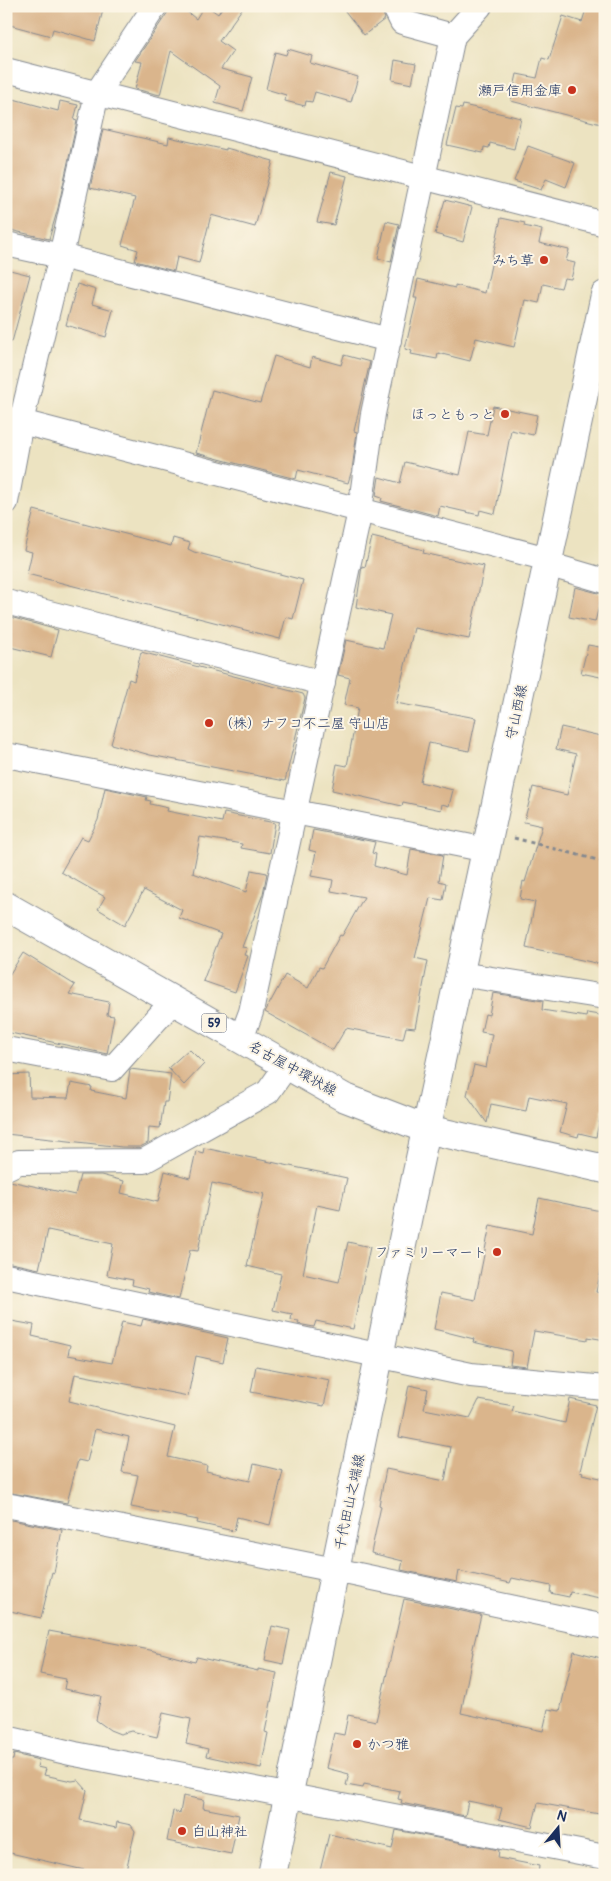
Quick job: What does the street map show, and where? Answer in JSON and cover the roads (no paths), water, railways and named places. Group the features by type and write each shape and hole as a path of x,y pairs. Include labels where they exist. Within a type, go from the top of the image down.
{"main road":[{"name":"守山西線","path":"426,1129 605,295"},
{"name":"名古屋中環状線","path":"6,906 344,1097 426,1129 605,1169"},
{"name":"千代田山之端線","path":"272,1875 426,1129"}],"street":[{"path":"6,502 14,420 62,256 97,93 155,6"},
{"path":"394,6 402,22 453,36"},
{"path":"240,1039 251,1012 360,511 373,414 453,36 480,6"},
{"path":"6,70 605,224"},
{"path":"6,244 62,256 389,340"},
{"path":"14,420 548,562 605,581"},
{"path":"6,602 323,683"},
{"path":"6,755 294,812 488,841"},
{"path":"460,974 605,997"},
{"path":"6,1049 112,1069 173,1001"},
{"path":"6,1168 18,1162 144,1161 268,1092 287,1065"},
{"path":"6,1276 471,1375 605,1388"},
{"path":"6,1505 335,1570 605,1627"},
{"path":"6,1738 75,1754 605,1856"}],"place":[{"name":"瀬戸信用金庫","path":"572,90"},
{"name":"みち草","path":"544,260"},
{"name":"ほっともっと","path":"505,414"},
{"name":"（株）ナフコ不二屋 守山店","path":"209,723"},
{"name":"ファミリーマート","path":"497,1252"},
{"name":"かつ雅","path":"357,1744"},
{"name":"白山神社","path":"182,1831"}]}
